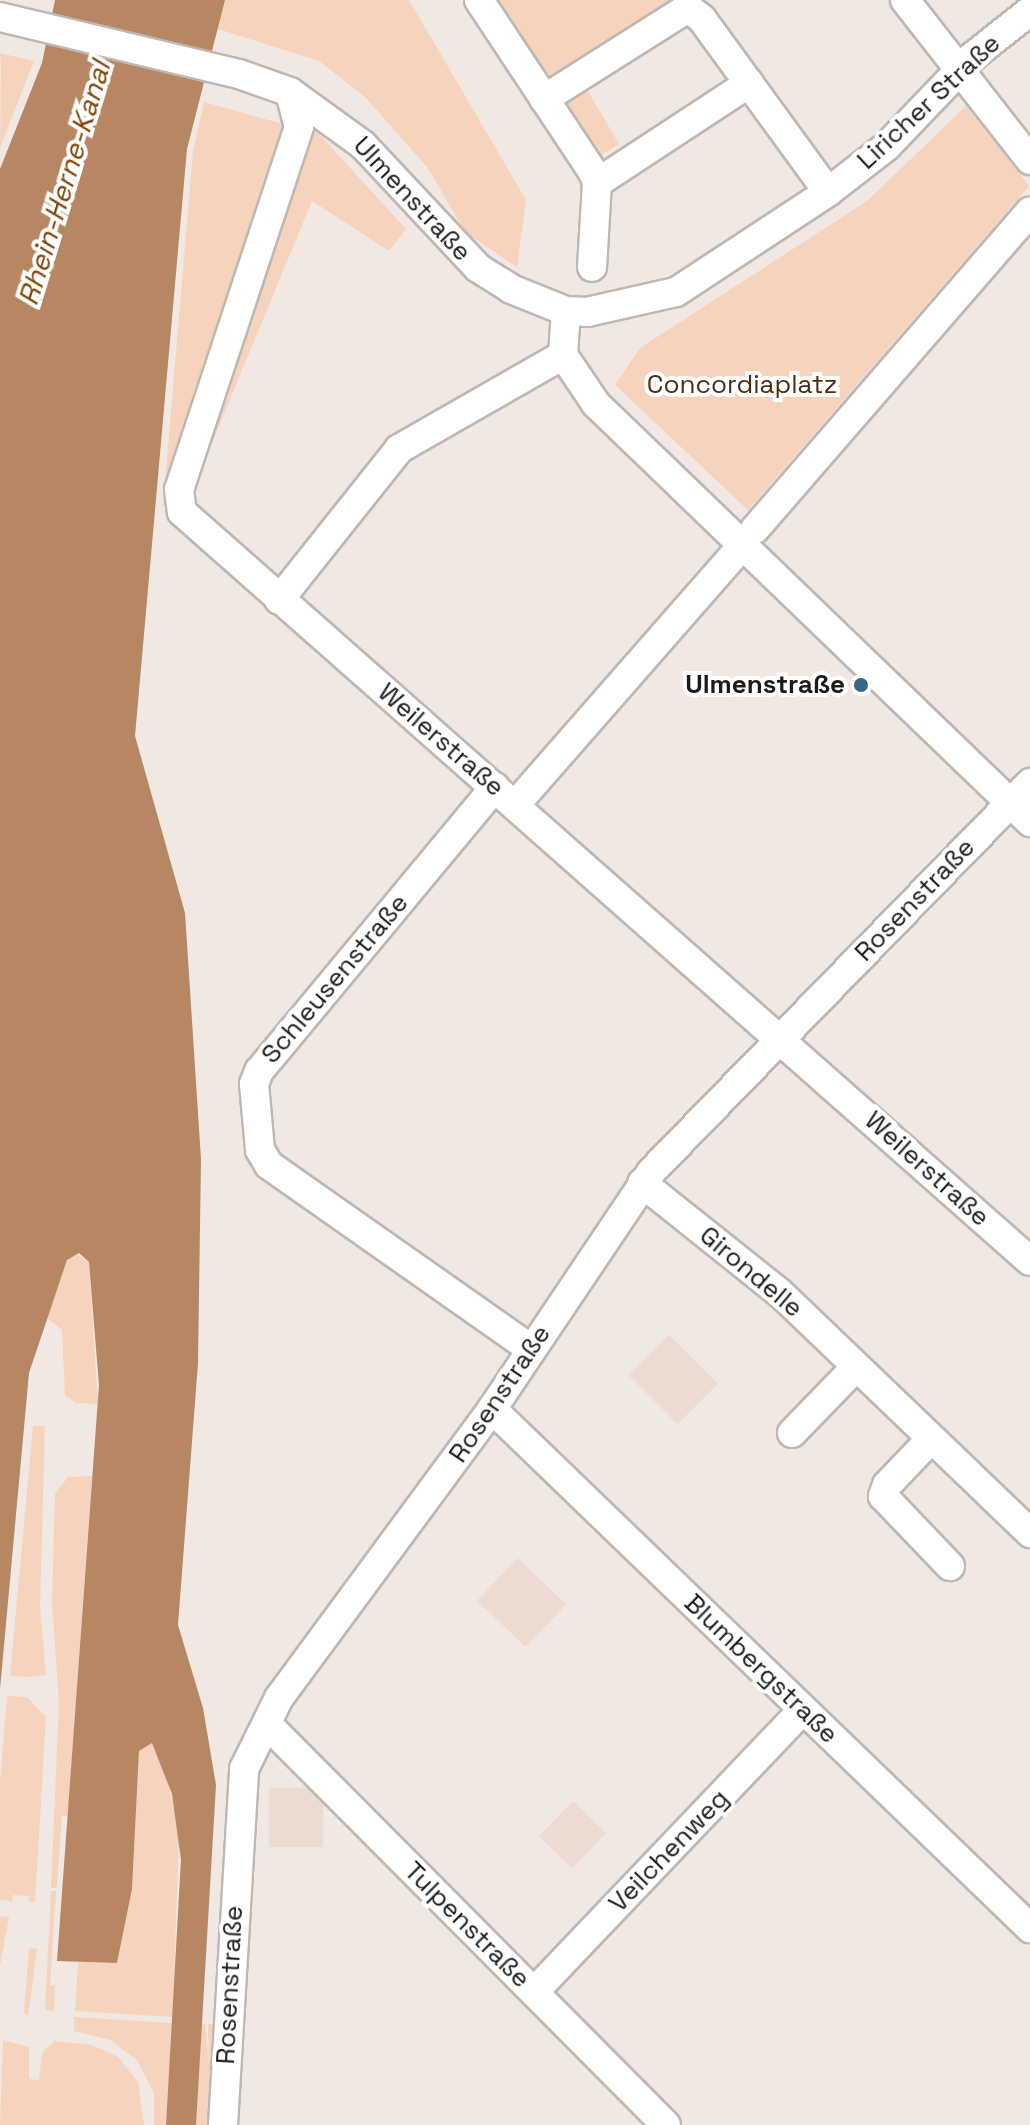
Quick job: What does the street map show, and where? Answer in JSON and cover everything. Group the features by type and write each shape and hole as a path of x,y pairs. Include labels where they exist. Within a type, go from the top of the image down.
{"street":[{"path":"479,0 597,183 592,267"},
{"path":"905,0 958,72 1030,160"},
{"path":"544,99 683,8 702,19 828,192"},
{"name":"Liricher Straße","path":"566,311 603,312 676,292 828,192 907,128 958,72 1030,11"},
{"name":"Ulmenstraße","path":"0,17 217,69 290,92 363,145 467,259 501,284 566,311"},
{"path":"597,183 749,83"},
{"name":"Weilerstraße","path":"290,92 299,127 178,497 182,512 782,1037 1030,1261"},
{"path":"506,796 748,538 1030,212"},
{"path":"566,311 563,355 596,404 748,538 1020,812"},
{"path":"279,600 399,449 563,355"},
{"name":"Rosenstraße","path":"223,2125 244,1769 279,1698 492,1409 642,1183 782,1037 1020,812 1030,783"},
{"name":"Schleusenstraße","path":"506,796 259,1071 254,1084 263,1158 531,1349"},
{"name":"Girondelle","path":"642,1183 780,1293 1030,1533"},
{"path":"792,1433 856,1367"},
{"name":"Blumbergstraße","path":"492,1409 1030,1928"},
{"path":"931,1439 887,1485 883,1496 950,1566"},
{"name":"Veilchenweg","path":"534,1992 803,1710"},
{"name":"Tulpenstraße","path":"268,1725 666,2125"}],"shaded area":[{"path":"669,1335 718,1384 677,1424 629,1375"},
{"path":"518,1558 566,1605 525,1647 477,1600"},
{"path":"269,1788 323,1788 323,1847 269,1847"},
{"path":"573,1801 606,1833 572,1868 539,1836"}],"green space":[{"path":"225,0 409,0 526,200 517,267 465,232 428,168 365,97 319,61 215,28"},
{"path":"495,0 688,0 579,76 619,144 593,160"},
{"path":"0,53 34,61 0,148 1,67"},
{"path":"204,102 319,134 406,229 389,251 312,201 190,496 163,506 193,152"},
{"name":"Concordiaplatz","path":"966,106 1029,186 748,510 615,385 640,348 867,201"},
{"path":"75,1253 89,1262 98,1404 76,1403 65,1395 62,1330 47,1318 67,1260"},
{"path":"33,1426 45,1426 40,1606 46,1675 10,1676"},
{"path":"92,1476 68,1816 62,1816 57,1888 51,1888 59,1703 52,1602 55,1494 68,1477"},
{"path":"7,1696 27,1697 46,1717 35,1902 29,1902 29,1896 13,1895 12,1901 0,1900 0,1782"},
{"path":"152,1743 162,1759 179,1827 173,2017 75,2011 78,1962 117,1963 132,1889 139,1751"},
{"path":"51,1891 56,1891 50,1985 55,1986 54,2011 45,2010"},
{"path":"0,1916 9,1917 0,1966"},
{"path":"29,1948 37,1949 28,2016 24,2013"},
{"path":"74,2017 172,2023 166,2125 154,2125 154,2093 137,2060 110,2040 74,2031"},
{"path":"201,2024 205,2024 215,2125 196,2125"},
{"path":"208,2024 221,2025 213,2086 209,2071"},
{"path":"3,2040 29,2047 29,2079 39,2080 42,2053 54,2041 92,2045 118,2057 138,2082 144,2125 0,2125"}],"water":[{"name":"Rhein-Herne-Kanal","path":"55,0 225,0 187,149 135,736 185,913 201,1159 198,1363 178,1625 203,1708 216,1785 196,2125 166,2125 181,1860 172,1794 152,1743 139,1751 132,1889 117,1963 57,1961 99,1385 89,1262 79,1253 67,1260 29,1373 0,1689 0,169 42,63"}],"place":[{"name":"Ulmenstraße","path":"861,685"}]}
